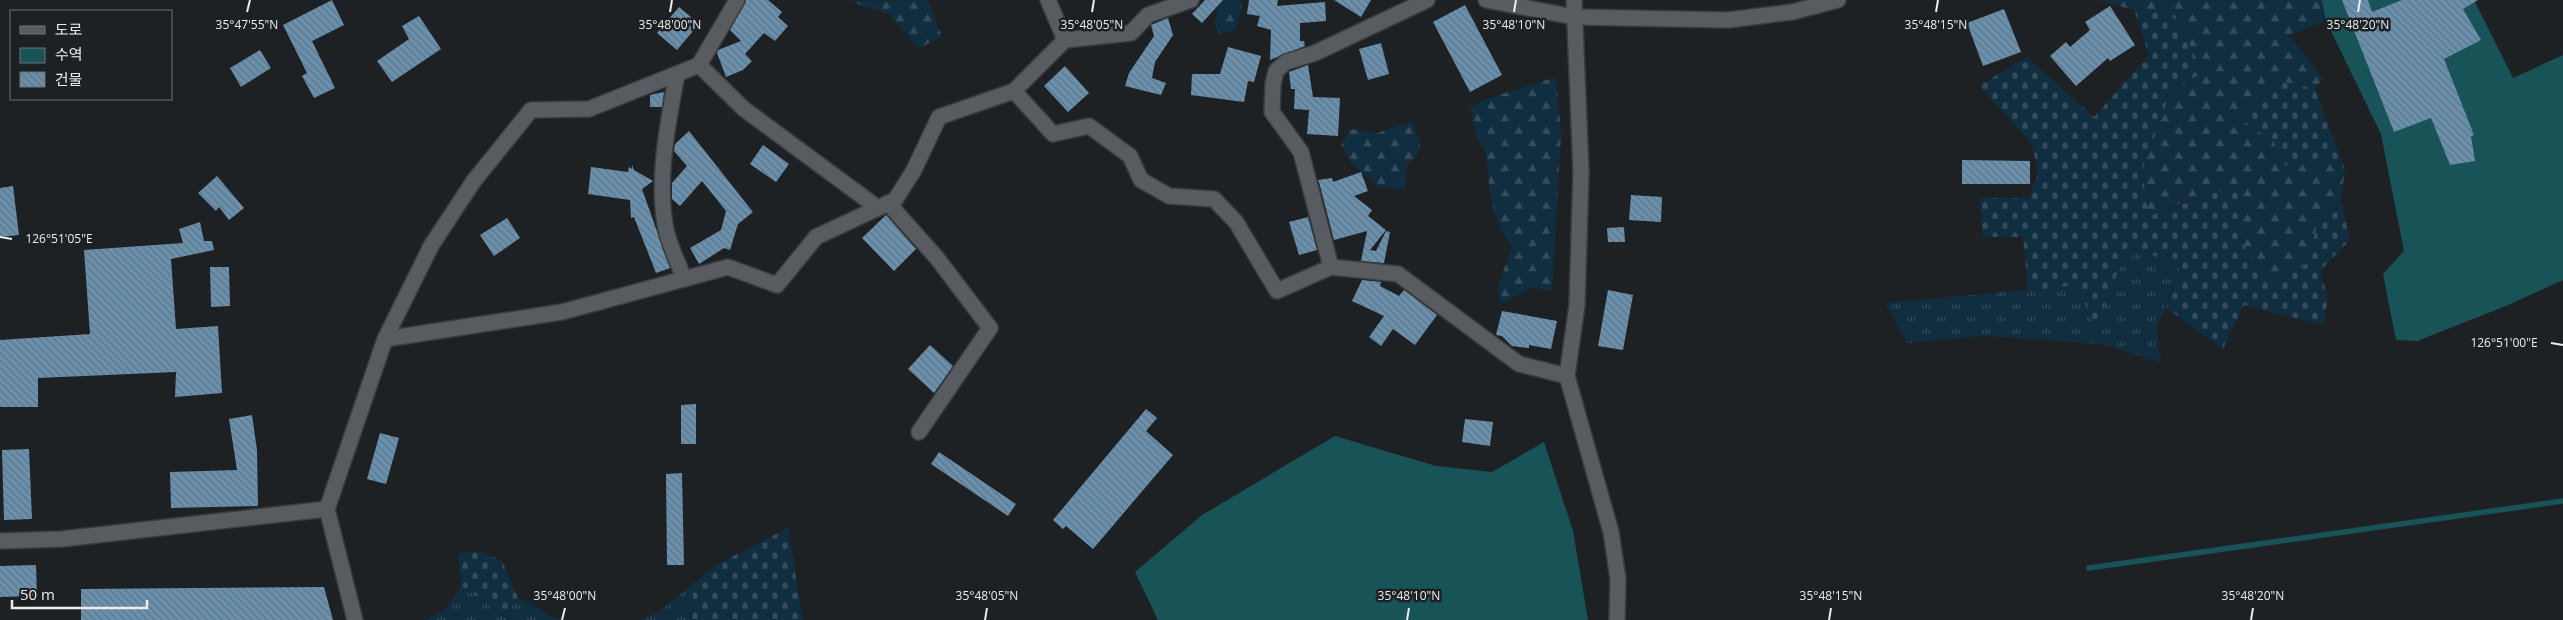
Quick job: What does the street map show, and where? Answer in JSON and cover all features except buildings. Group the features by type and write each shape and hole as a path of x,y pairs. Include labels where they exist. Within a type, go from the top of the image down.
{"street":[{"path":"355,620 327,509 385,339 431,246 473,182 531,110 589,109 699,65 737,0"},
{"path":"1048,0 1065,40"},
{"path":"385,339 562,312 728,267 777,284 816,237 895,200 914,170 939,117 1014,91 1065,40 1131,33 1148,15 1191,0"},
{"path":"1331,267 1301,152 1272,112 1273,84 1276,72 1286,62 1315,53 1427,0"},
{"path":"1486,0 1574,17 1728,20 1792,12 1838,0"},
{"path":"1574,0 1581,171 1577,304 1567,376 1611,532 1618,579 1617,620"},
{"path":"699,65 744,109 883,205 937,258 990,328 919,432"},
{"path":"677,74 668,126 662,193 665,226 684,279"},
{"path":"1014,91 1053,134 1089,126 1130,156 1141,180 1169,196 1214,199 1236,222 1277,291 1331,267 1398,274 1519,364 1567,376"},
{"path":"0,542 62,538 327,509"}],"green space":[{"path":"928,0 942,37 919,48 888,14 848,1"},
{"path":"1222,0 1243,0 1236,29 1220,34 1214,22"},
{"path":"2097,0 2322,0 2326,21 2289,35 2323,78 2315,89 2277,80 2273,140 2286,166 2313,157 2345,170 2341,200 2321,213 2306,264 2274,285 2242,243 2242,184 2173,206 2149,216 2142,171 2170,92 2203,71 2175,15 2134,10"},
{"path":"2134,10 2175,15 2203,72 2170,93 2142,171 2149,216 2242,183 2242,243 2274,285 2306,264 2321,213 2341,200 2350,240 2320,271 2328,298 2323,325 2244,305 2223,349 2166,308 2180,269 2129,243 2096,328 2076,285 2028,291 2023,237 1983,237 1979,198 2028,198 2038,174 2032,144 1979,86 2027,57 2094,117 2149,55"},
{"path":"1556,77 1561,133 1552,291 1531,287 1502,304 1497,289 1512,247 1498,224 1490,194 1486,154 1476,135 1470,108 1483,100"},
{"path":"2277,80 2315,89 2345,170 2313,157 2286,166 2273,140 2236,119"},
{"path":"1412,121 1420,146 1413,161 1406,167 1405,190 1379,187 1351,163 1341,145 1351,129 1378,133"},
{"path":"2129,243 2180,269 2156,330 2162,363 2101,344 1986,336 1907,343 1885,303 2076,285 2096,327"},
{"path":"788,528 803,620 691,620 694,583 716,565"},
{"path":"478,551 502,561 518,597 504,616 461,585 458,554"},
{"path":"694,583 691,620 640,620 659,612"},
{"path":"461,585 504,616 518,597 559,620 425,620 446,609"}],"water":[{"path":"2322,0 2474,0 2513,78 2563,55 2563,280 2506,306 2417,341 2396,340 2383,274 2404,251 2381,134 2326,21"},
{"path":"1335,436 1436,466 1492,472 1544,442 1573,531 1588,620 1158,620 1135,572 1202,515"}],"waterway":[{"path":"2089,568 2563,501"}]}
